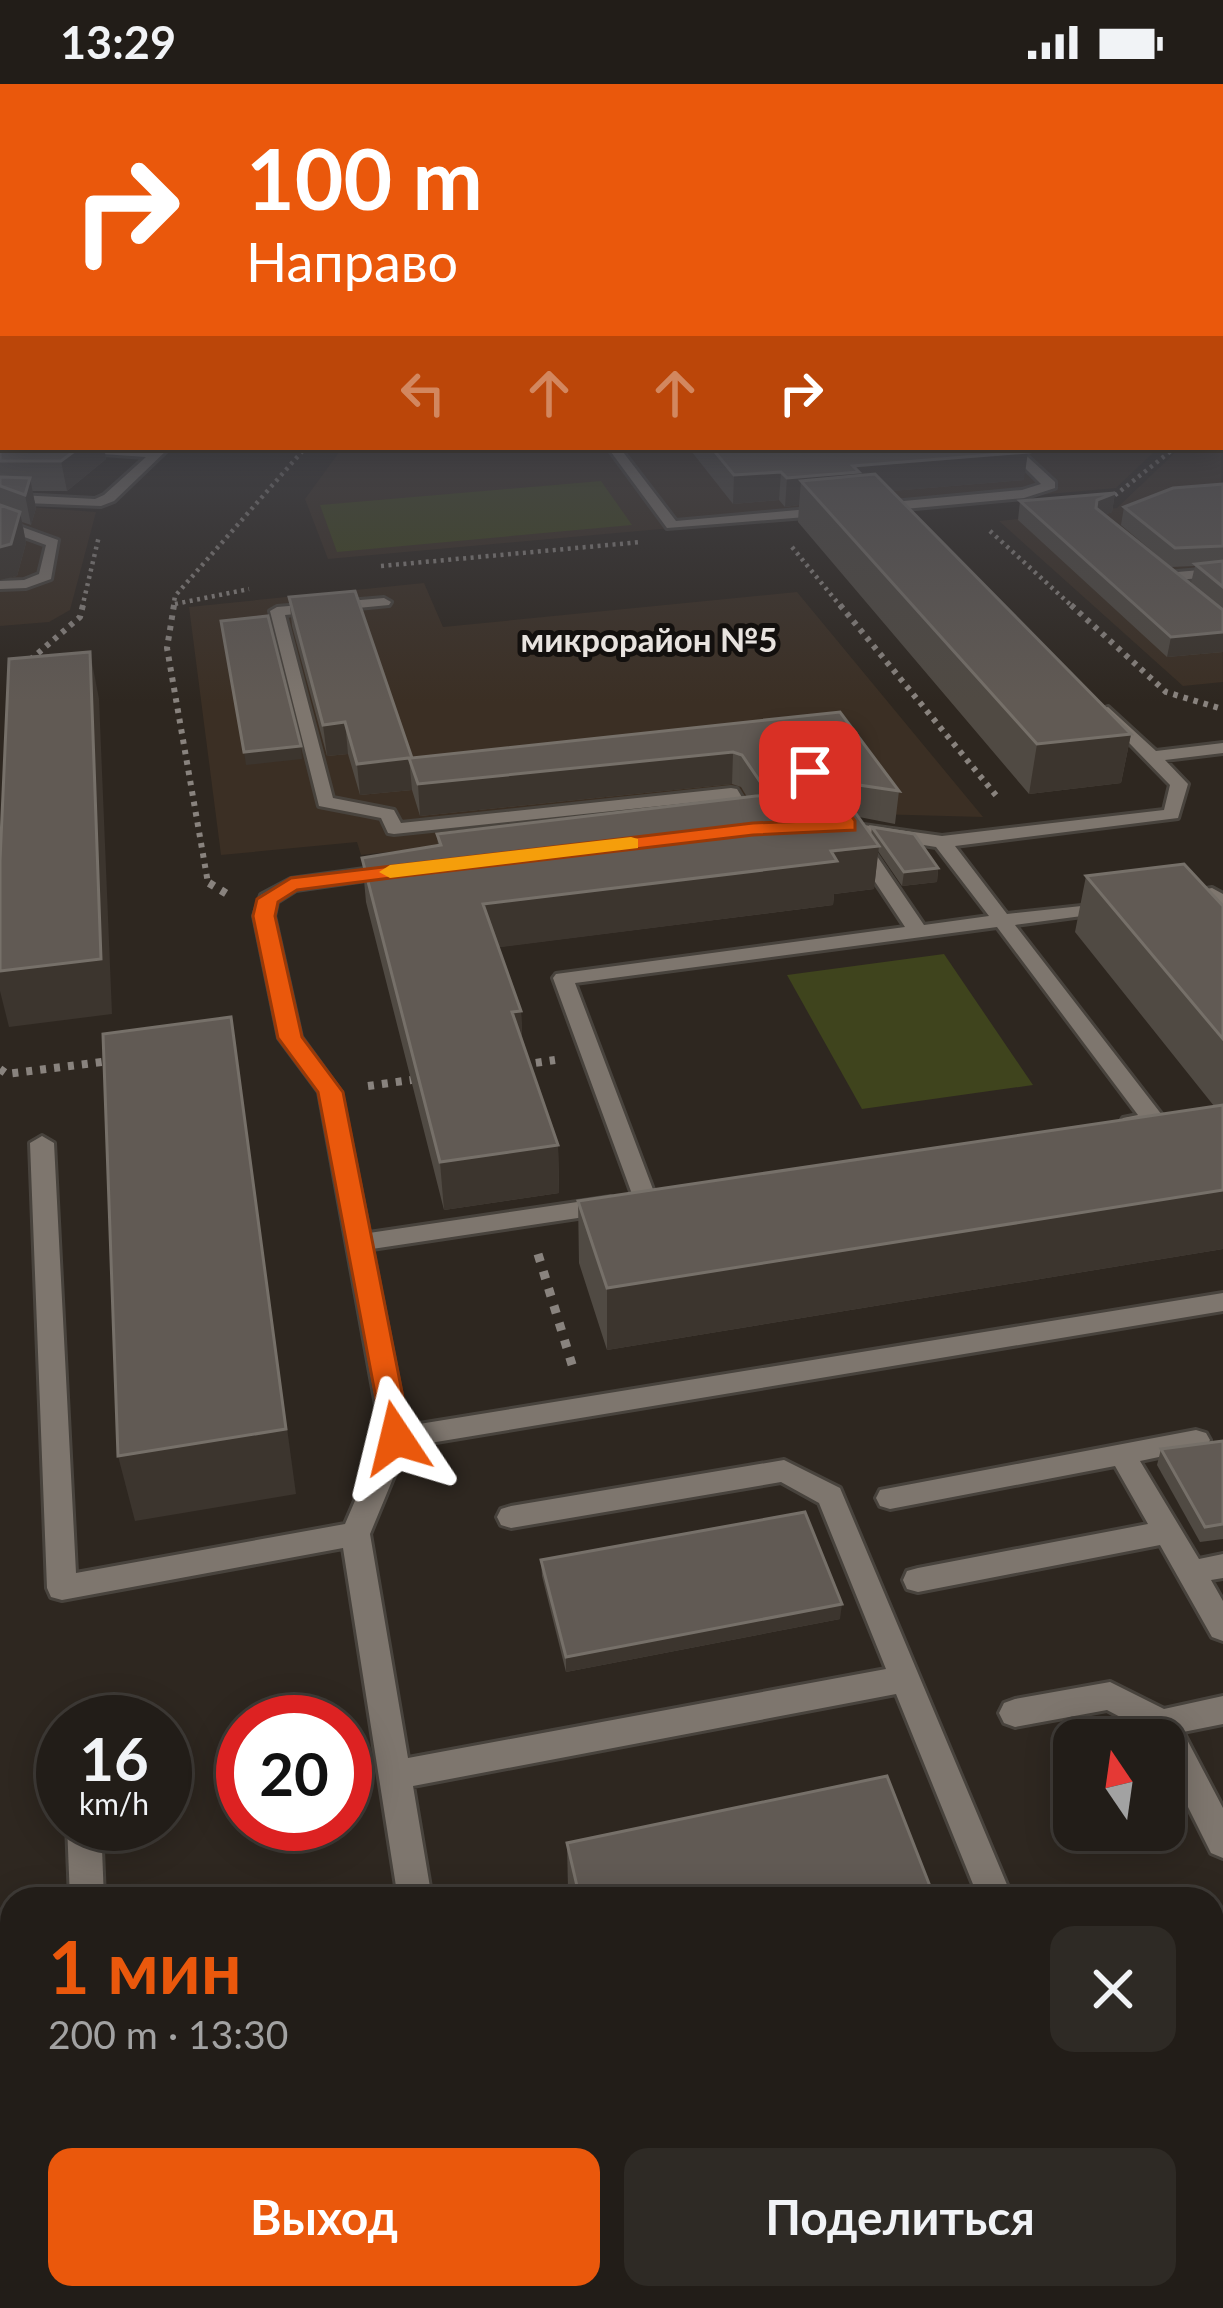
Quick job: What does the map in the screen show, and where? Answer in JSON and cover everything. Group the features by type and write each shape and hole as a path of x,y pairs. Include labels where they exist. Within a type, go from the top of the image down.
{"lane":[{"path":"0,499 96,502 112,495"},
{"path":"649,495 672,525 1015,495"},
{"path":"0,523 53,543 46,576 26,584 0,585"},
{"path":"1150,563 1180,589"},
{"path":"1166,577 1223,572"},
{"path":"384,602 278,611 325,802 388,814 417,868 291,885 268,899 264,916 290,1038 331,1092 396,1438 355,1534 413,1887"},
{"path":"394,829 731,793 765,829 847,826 942,842 1172,814 1179,784 1089,693"},
{"path":"1152,757 1223,748"},
{"path":"828,800 918,932"},
{"path":"631,803 641,824"},
{"path":"942,842 1154,1120 1108,1127"},
{"path":"1165,900 1212,894 1223,906"},
{"path":"360,1243 657,1198 589,1056 563,978 1142,903"},
{"path":"42,1143 62,1588 355,1534"},
{"path":"396,1438 1223,1303"},
{"path":"890,1498 1196,1440"},
{"path":"1122,1454 1223,1628"},
{"path":"511,1517 784,1471 830,1496 991,1887"},
{"path":"918,1580 1167,1532"},
{"path":"1191,1573 1223,1566"},
{"path":"395,1775 906,1679"},
{"path":"1015,1713 1110,1696 1154,1719"},
{"path":"1181,1719 1223,1710"},
{"path":"1185,1768 1223,1842"},
{"path":"85,1851 87,1887"}],"path":[{"path":"264,495 175,596 167,648 208,883 264,916"},
{"path":"990,531 1166,692 1223,710"},
{"path":"784,537 1027,833"},
{"path":"519,1066 589,1056"},
{"path":"0,1069 7,1075 125,1059"},
{"path":"331,1092 424,1078"},
{"path":"527,1217 586,1407"}],"shaded area":[{"path":"308,495 1041,495 328,559 305,499"},
{"path":"1131,495 1221,495 1223,682 1183,686 999,521 1117,508"},
{"path":"0,505 96,512 70,610 49,622 0,626"},
{"path":"424,583 443,627 797,592 983,817 837,813 641,824 361,855 357,842 221,855 189,607"}],"green space":[{"path":"440,495 611,495 632,525 337,552 320,505"},
{"path":"944,954 1033,1085 862,1109 787,975"}],"building":[{"path":"813,495 895,495 1131,734 1037,744"},
{"path":"1110,495 1097,500 1096,508 1223,610 1223,632 1171,637 1020,501"},
{"path":"1155,495 1223,495 1223,546 1175,548 1124,507"},
{"path":"0,505 20,512 11,544 0,547"},
{"path":"1223,561 1223,587 1195,564"},
{"path":"355,591 412,758 840,712 899,791 859,785 822,734 813,731 801,737 800,743 828,785 763,786 742,755 733,752 418,784 409,758 357,764 345,722 323,725 289,597"},
{"path":"268,616 301,746 244,752 221,621"},
{"path":"90,652 101,959 0,971 9,659"},
{"path":"842,794 879,846 831,851 837,861 483,904 521,1011 512,1012 558,1145 440,1162 362,858 441,845 437,834 756,796"},
{"path":"872,827 914,834 938,868 904,872"},
{"path":"1184,864 1223,906 1223,1039 1086,876"},
{"path":"231,1017 286,1429 118,1456 103,1034"},
{"path":"1223,1105 1223,1190 607,1288 578,1201"},
{"path":"1223,1441 1223,1524 1205,1527 1161,1449"},
{"path":"805,1512 842,1604 566,1657 541,1560"},
{"path":"887,1776 930,1887 577,1887 567,1843"}],"slow traffic":[{"path":"390,872 631,844"}],"district":[{"name":"микрорайон №5","path":"649,639"}],"route":[{"path":"396,1438 331,1092 290,1038 264,916 268,899 291,885 406,870 753,829 847,826 810,772"}]}
